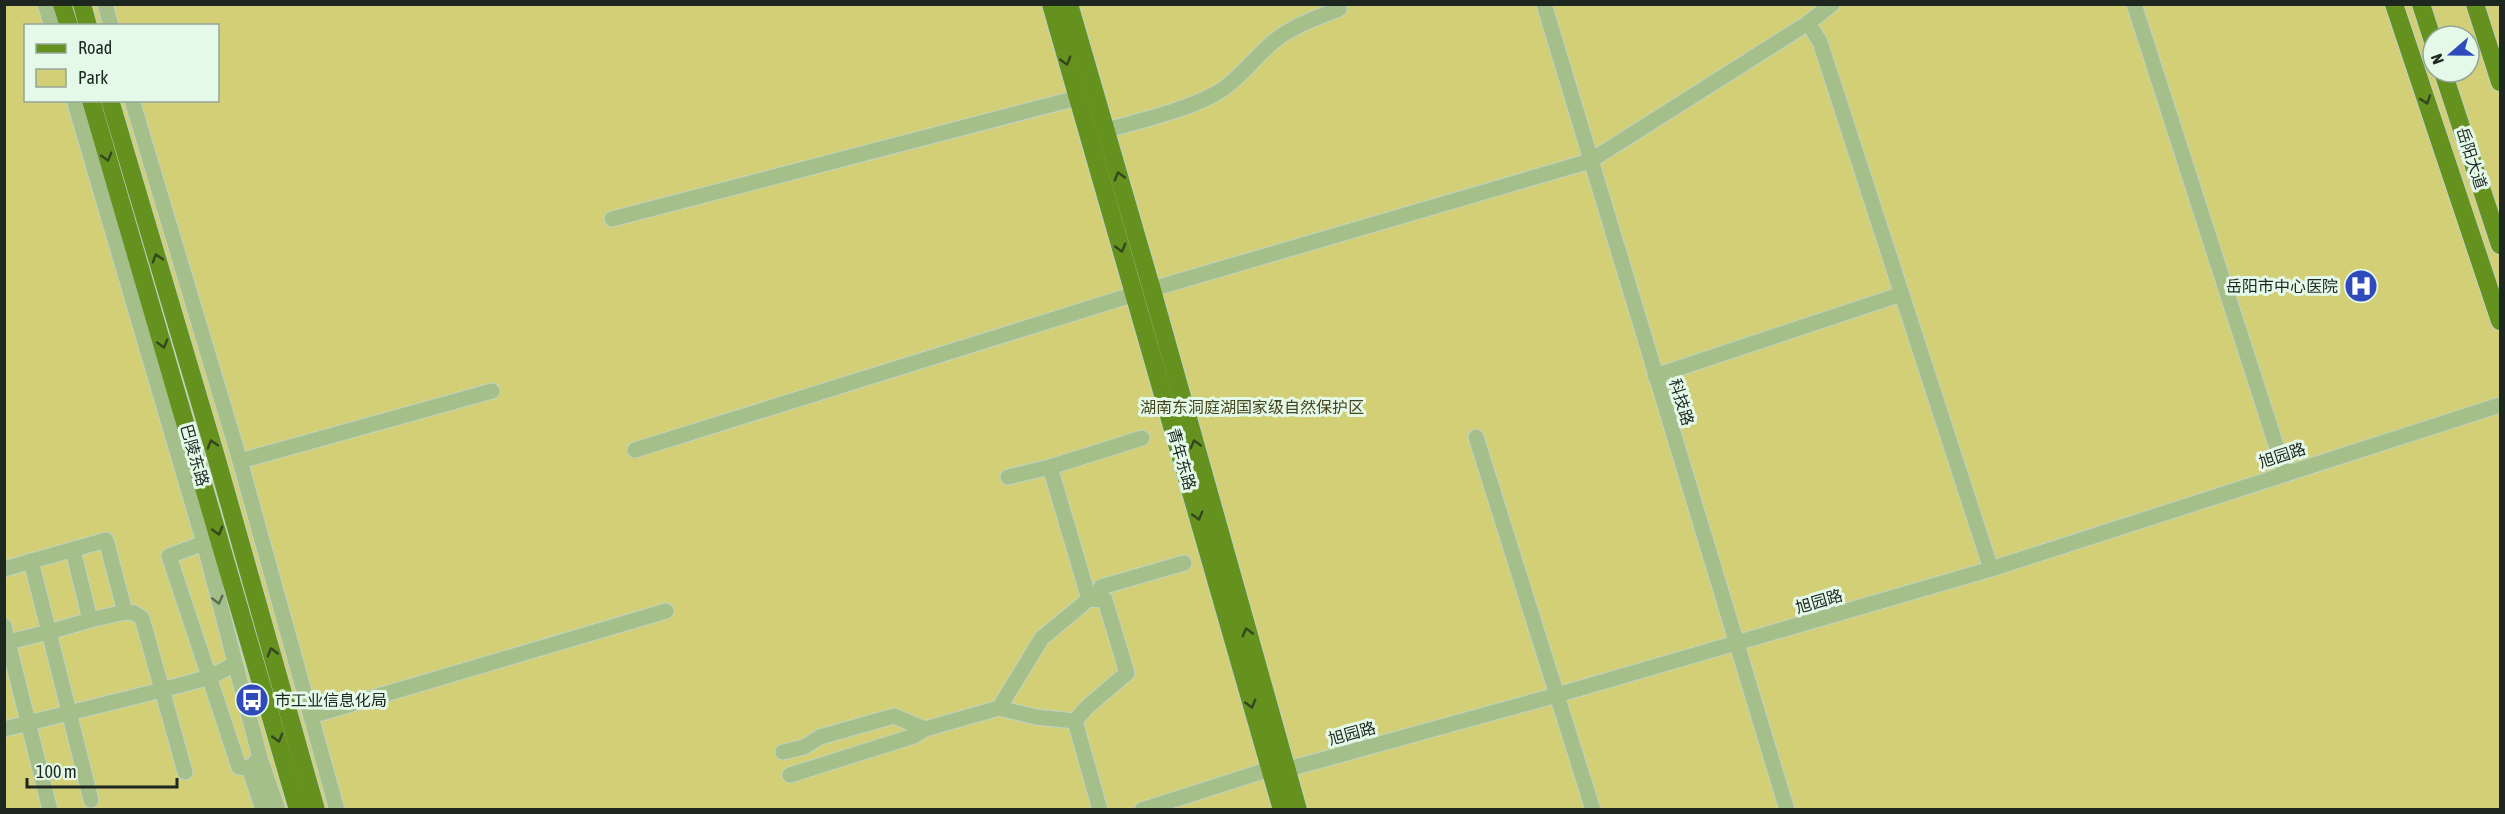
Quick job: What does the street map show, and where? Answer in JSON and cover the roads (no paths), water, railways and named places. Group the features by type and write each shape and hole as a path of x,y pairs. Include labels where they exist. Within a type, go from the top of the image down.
{"main road":[{"path":"62,4 68,24"},
{"path":"82,4 87,24"},
{"name":"青年东路","path":"1050,4 1088,136 1144,292"},
{"name":"青年东路","path":"1069,4 1106,130 1144,292 1277,770 1282,810"},
{"path":"2394,4 2500,321"},
{"path":"2421,4 2427,24"},
{"path":"2475,4 2500,82"},
{"name":"岳阳大道","path":"2447,84 2500,244"},
{"name":"巴陵东路","path":"92,102 298,810"},
{"name":"巴陵东路","path":"111,102 217,460 316,810"},
{"name":"青年东路","path":"1277,770 1298,810"}],"street":[{"path":"45,4 51,24"},
{"path":"105,4 110,24"},
{"name":"科技路","path":"1544,4 1787,810"},
{"path":"635,450 1144,292 1590,161 1808,23 1832,4"},
{"path":"2134,4 2285,473"},
{"path":"1088,136 1190,105 1216,93 1242,74 1274,41 1305,21 1339,9"},
{"path":"1808,23 1820,42 1991,569"},
{"path":"612,219 1077,98"},
{"path":"75,102 204,543 235,664 263,810"},
{"path":"133,102 240,461 337,810"},
{"path":"1655,376 1902,294"},
{"path":"240,461 492,391"},
{"name":"旭园路","path":"1142,810 1277,770 1737,644 1991,569 2500,405"},
{"path":"1476,436 1593,810"},
{"path":"1008,477 1050,467 1142,438"},
{"path":"1050,467 1095,594 1127,673 1087,707 1075,721"},
{"path":"4,568 106,540 125,612"},
{"path":"204,543 169,555 239,768 255,763"},
{"path":"73,550 90,621"},
{"path":"31,561 91,800"},
{"path":"999,708 1042,638 1095,594 1184,563"},
{"path":"311,716 666,610"},
{"path":"7,643 125,612 134,613 142,618 184,772"},
{"path":"4,626 50,810"},
{"path":"4,729 210,677 235,664"},
{"path":"790,775 914,736 925,729 999,708 1036,717 1075,721"},
{"path":"783,752 804,747 820,737 894,717 925,729"},
{"path":"1075,721 1100,810"},
{"path":"804,747 810,769"},
{"path":"255,763 278,810"}],"place":[{"name":"岳阳市中心医院","path":"2361,286"},
{"name":"市工业信息化局","path":"252,700"}],"park label":[{"name":"湖南东洞庭湖国家级自然保护区","path":"1252,407"}]}
